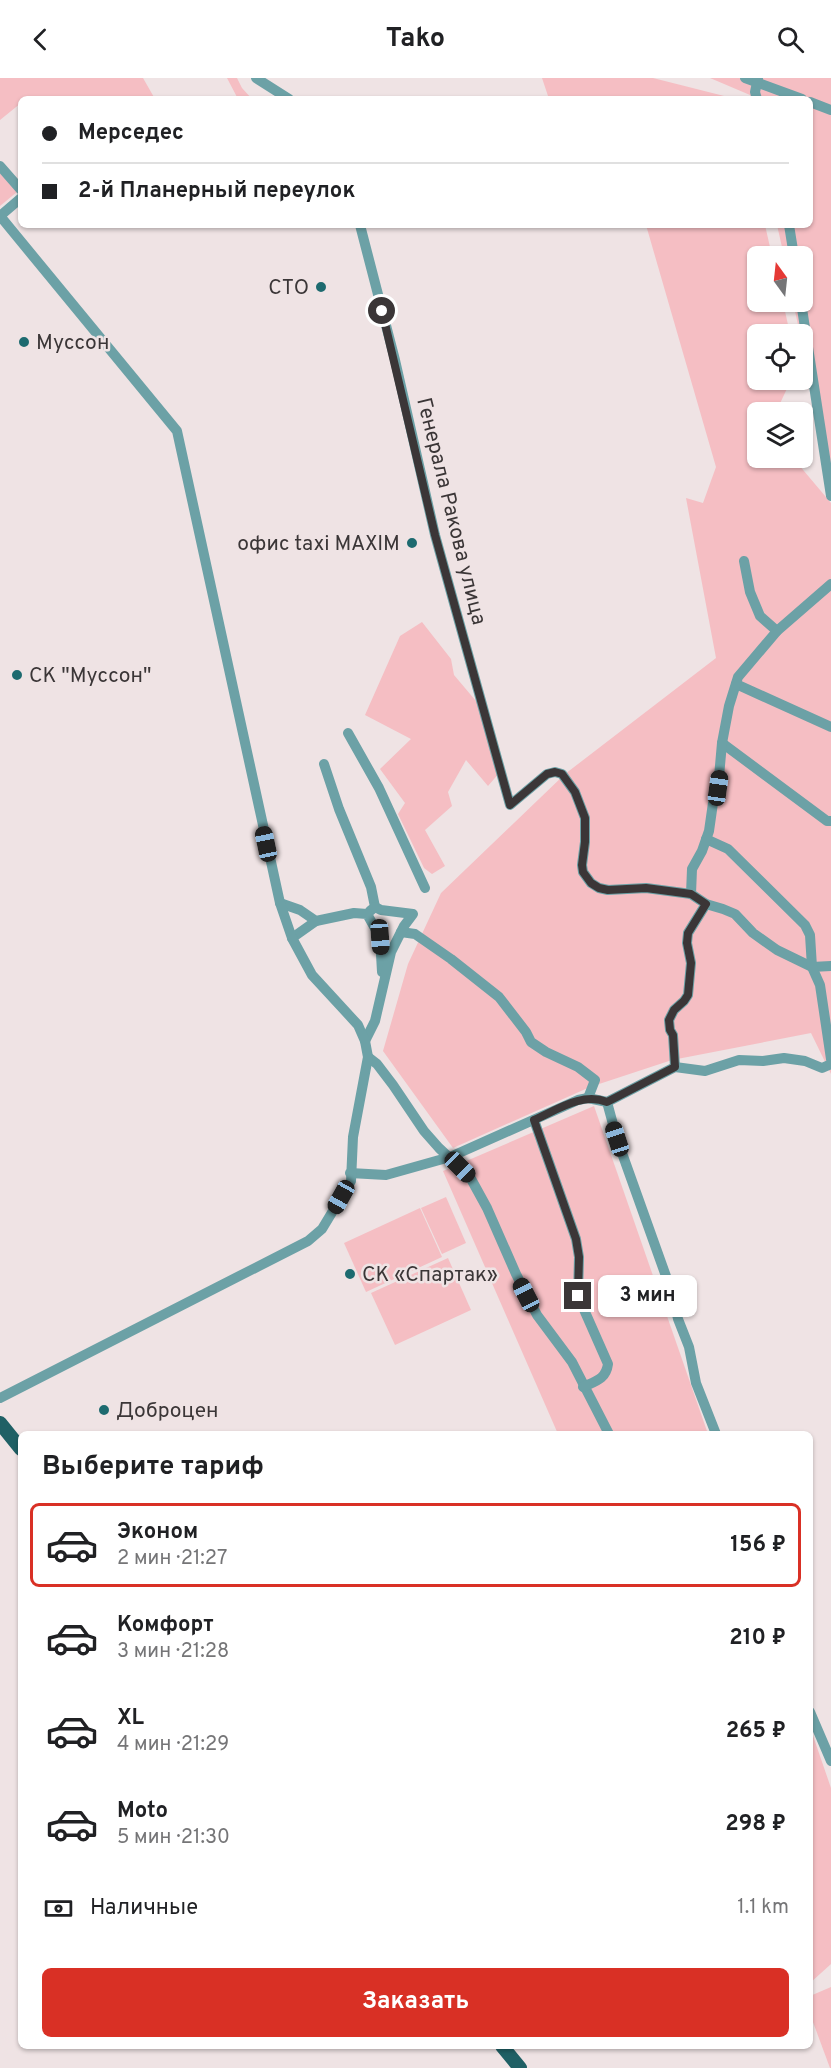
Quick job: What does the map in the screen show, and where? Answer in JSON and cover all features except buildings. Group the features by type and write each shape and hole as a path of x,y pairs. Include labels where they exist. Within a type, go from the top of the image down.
{"main road":[{"path":"0,1423 18,1445"},
{"path":"504,2049 520,2068"}],"street":[{"path":"256,78 285,96"},
{"path":"745,78 758,80 795,96"},
{"path":"756,96 754,92 758,80"},
{"path":"813,103 831,110"},
{"path":"0,166 18,187"},
{"path":"0,1398 308,1241 322,1229 351,1181 353,1137 368,1057 365,1041 358,1025 312,975 292,938 280,903 177,431 0,216 18,201"},
{"name":"Генерала Ракова улица","path":"361,228 395,360 435,535 510,805 547,774 555,772 562,774 575,792 585,818 582,865 583,872 591,883 608,890 646,888 691,894"},
{"path":"789,228 792,246"},
{"path":"803,312 831,495"},
{"path":"744,561 750,592 760,616 777,631"},
{"path":"831,584 777,631 738,677 729,706 722,743 718,788 706,839 692,869 691,894 706,904 735,914 753,933 777,950 812,967 831,966"},
{"path":"736,684 831,727"},
{"path":"348,733 380,788 425,888"},
{"path":"722,743 831,821"},
{"path":"324,764 371,887 371,910 380,937 383,985"},
{"path":"706,839 728,849 805,925 810,935 812,967 820,985 831,1059"},
{"path":"280,903 300,910 316,921"},
{"path":"675,1067 673,1035 669,1020 674,1010 688,995 691,963 687,943 688,933 706,904"},
{"path":"292,938 316,921 354,913 381,910 413,914 391,952 375,1021 365,1041"},
{"path":"401,932 415,934 451,959 499,997 531,1042 578,1067 595,1080 588,1098"},
{"path":"368,1057 377,1064 393,1085 424,1131 470,1177 488,1208 516,1274 537,1315 572,1362 607,1431"},
{"path":"607,1102 675,1067 705,1071 739,1060 763,1061 784,1058 805,1061 822,1068 831,1064"},
{"path":"350,1173 386,1175 450,1157 588,1098 598,1098 607,1102"},
{"path":"607,1102 617,1139 672,1293 689,1347 696,1383 715,1431"},
{"path":"534,1120 576,1239 579,1257 578,1296 608,1364 606,1375 583,1387"},
{"path":"813,1719 831,1761"}],"shaded area":[{"path":"0,78 143,78 153,96 18,96 18,105 0,120"},
{"path":"227,78 237,78 249,96 236,96"},
{"path":"542,78 653,78 724,96 548,96"},
{"path":"710,78 831,78 831,487 811,390 813,324 798,324 795,312 813,312 813,246 782,246 778,228 813,228 813,96 750,96"},
{"path":"0,173 17,192 0,206"},
{"path":"647,228 766,228 770,246 747,246 747,312 785,312 788,324 747,324 747,390 786,390 781,402 747,402 747,468 801,468 831,503 831,1074 811,1033 672,1060 590,1087 453,1148 383,1051 408,964 441,893 565,774 716,658 686,498 703,503 716,467"},
{"path":"422,622 451,659 454,675 481,707 500,772 488,786 466,760 448,792 452,806 425,830 445,866 432,874 424,868 398,814 405,803 380,769 411,739 365,715 400,636"},
{"path":"594,1106 707,1431 557,1431 443,1171"},
{"path":"446,1197 466,1243 442,1254 421,1208"},
{"path":"420,1208 442,1257 366,1292 344,1243"},
{"path":"448,1258 471,1310 395,1345 371,1293"},
{"path":"813,1736 831,1788 831,1964 813,1980"},
{"path":"831,1987 831,2068 813,2022 813,1995"}],"place":[{"name":"СТО","path":"321,287"},
{"name":"Муссон","path":"24,342"},
{"name":"офис taxi MAXIM","path":"412,543"},
{"name":"СК \"Муссон\"","path":"17,675"},
{"name":"СК «Спартак»","path":"350,1274"},
{"name":"Доброцен","path":"104,1410"}],"route":[{"path":"382,311 435,535 510,805 547,774 559,772 575,792 585,818 582,865 583,872 591,883 608,890 646,888 691,894 706,904 692,923 688,933 687,943 691,963 688,995 674,1010 669,1020 673,1035 675,1067 607,1102 598,1098 578,1100 534,1120 576,1239 579,1257 578,1296"}]}
